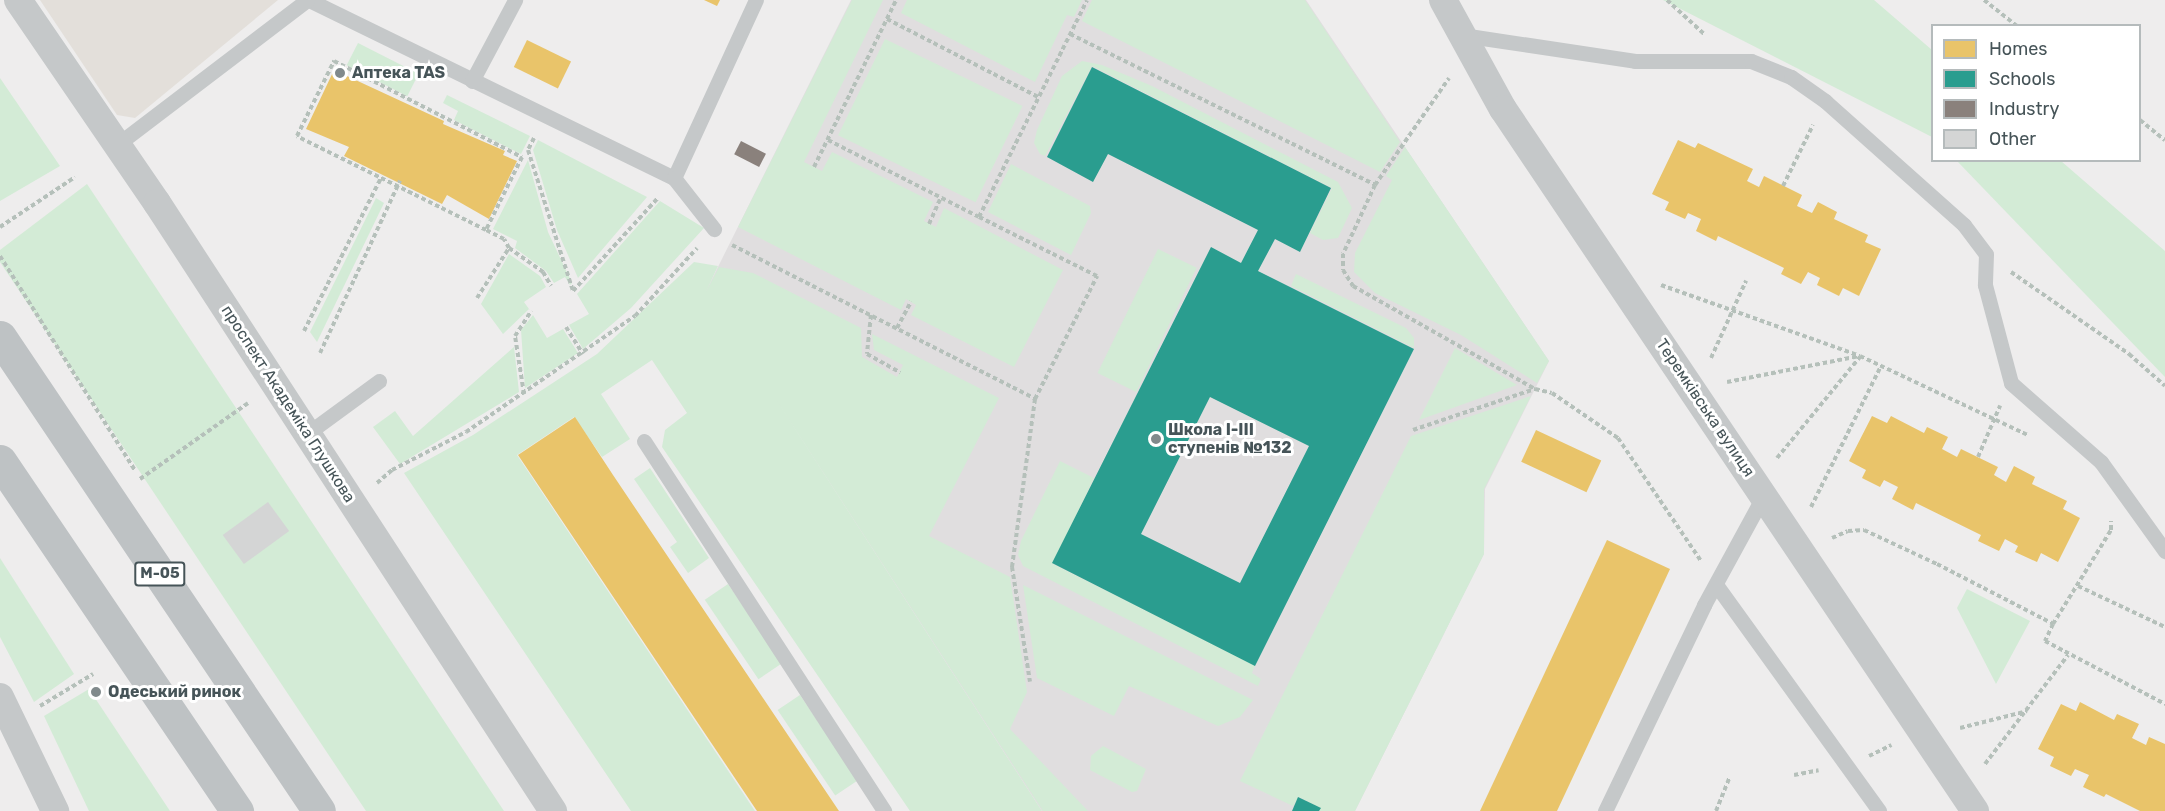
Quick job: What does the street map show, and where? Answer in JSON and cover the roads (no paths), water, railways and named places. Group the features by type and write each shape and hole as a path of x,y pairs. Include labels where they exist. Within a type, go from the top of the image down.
{"highway":[{"name":"М-05","path":"0,337 319,811"},
{"path":"1,465 237,811"}],"street":[{"name":"проспект Академіка Глушкова","path":"18,0 118,144 553,811"},
{"name":"Теремківська вулиця","path":"1443,0 1503,109 1975,811"},
{"path":"0,698 55,811"}],"lane":[{"path":"118,144 308,0 674,178 714,229"},
{"path":"472,81 515,0"},
{"path":"674,178 756,0"},
{"path":"1462,35 1635,61 1751,61 1791,77 1825,101 1964,225 1986,254 1985,285 2011,383 2101,462 2165,551"},
{"path":"308,434 379,381"},
{"path":"644,441 884,811"},
{"path":"1605,811 1704,605 1717,586 1764,495"},
{"path":"1717,586 1879,811"}],"place":[{"name":"Аптека TAS","path":"340,73"},
{"name":"Школа І-ІІІ ступенів №132","path":"1156,439"},
{"name":"Одеський ринок","path":"96,692"}]}
